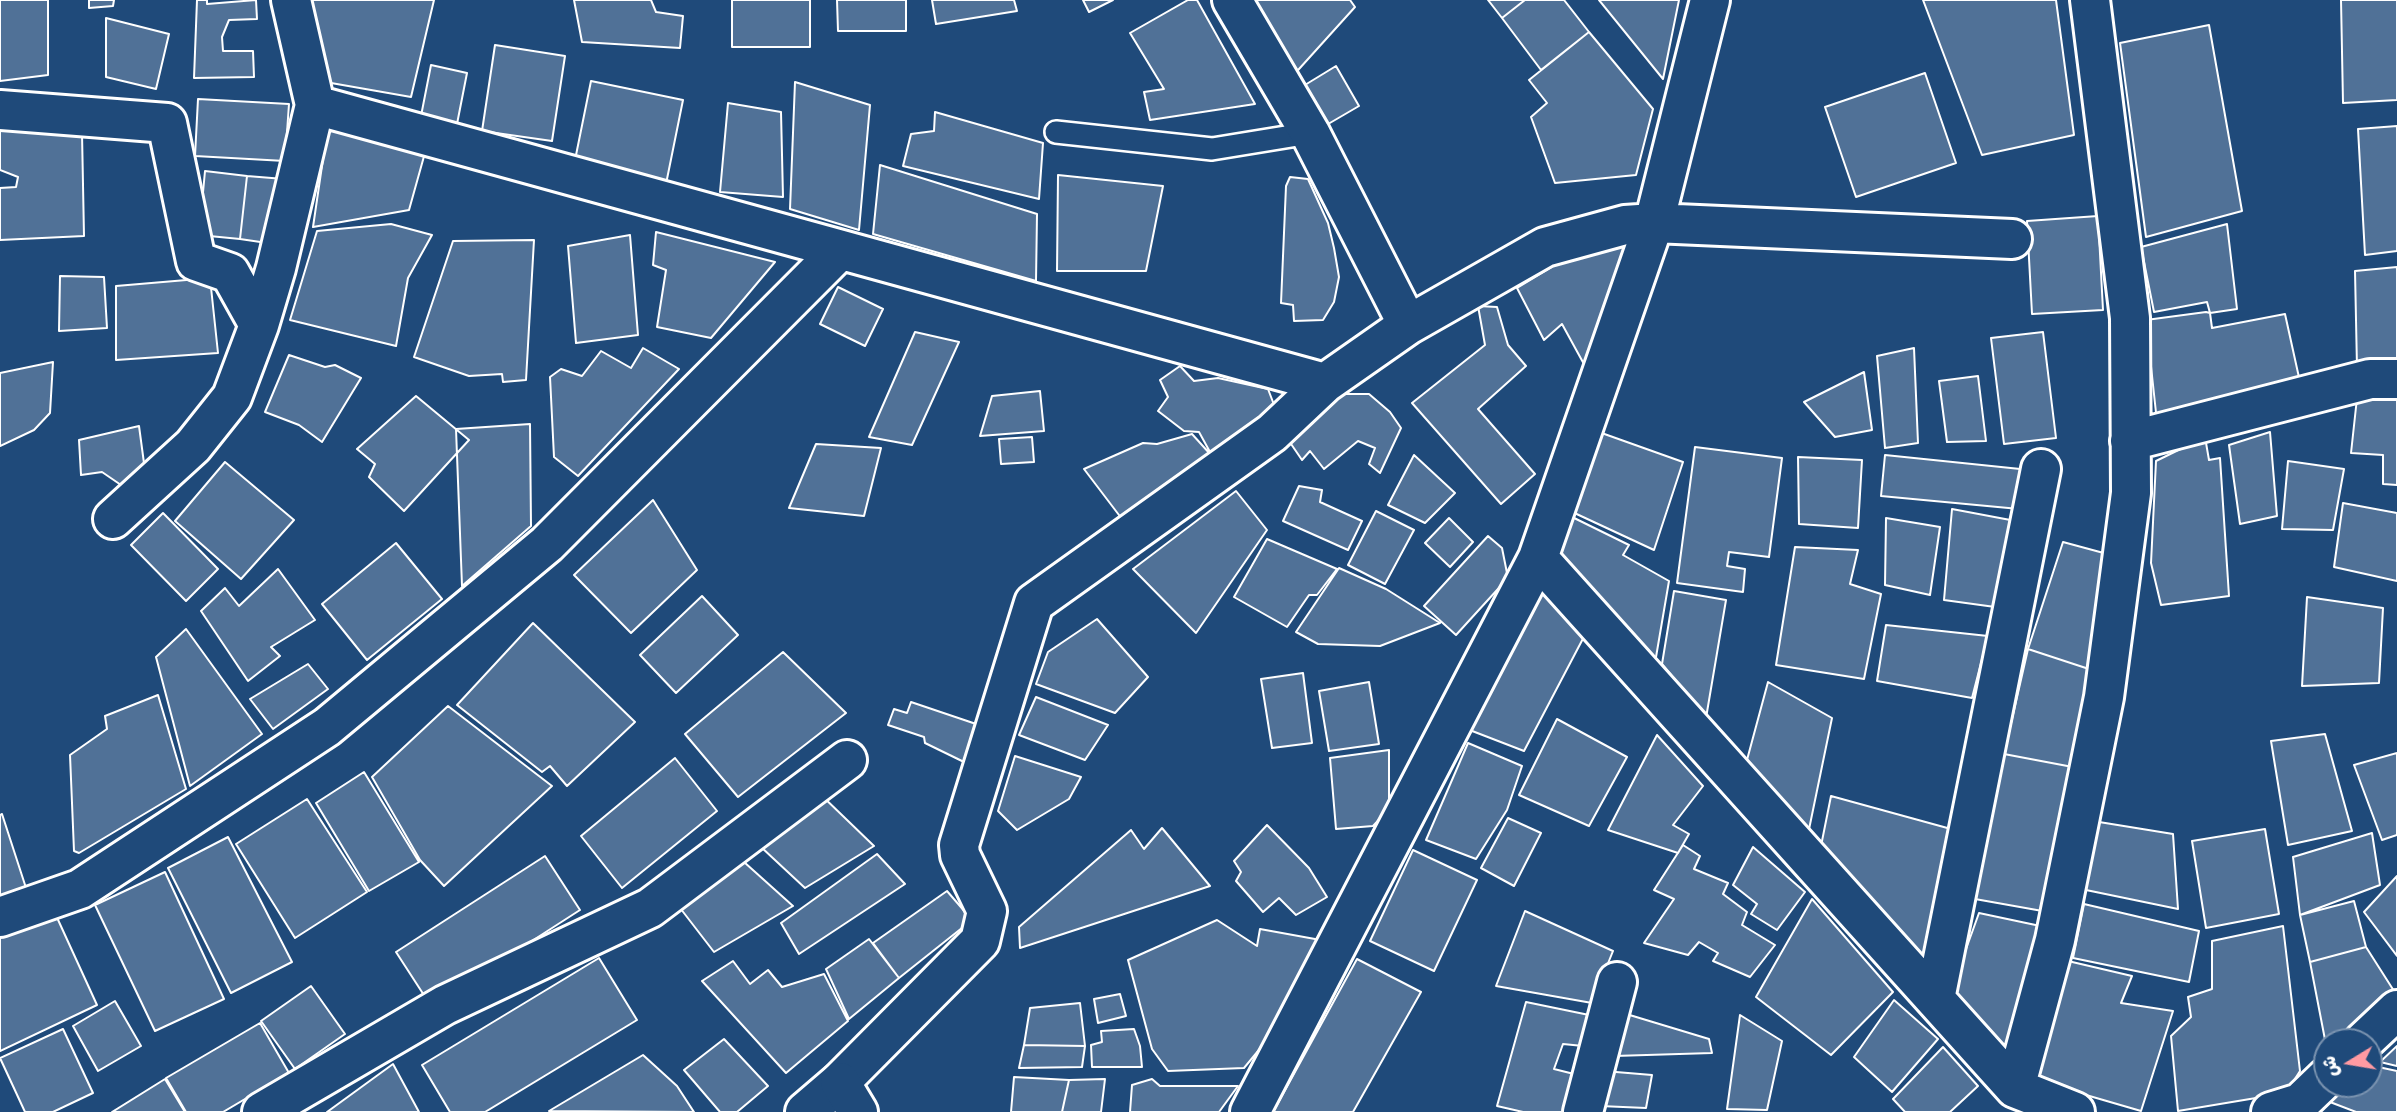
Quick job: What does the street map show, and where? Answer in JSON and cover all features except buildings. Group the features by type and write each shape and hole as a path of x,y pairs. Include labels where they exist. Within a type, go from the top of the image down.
{"street":[{"path":"113,520 193,446 232,397 259,325 279,256 315,105 291,0"},
{"path":"1232,0 1310,134 1408,325"},
{"path":"1250,1112 1538,558 1654,223 1710,0"},
{"path":"2015,1088 2055,940 2104,697 2131,493 2130,318 2090,0"},
{"path":"315,105 1325,383"},
{"path":"0,110 167,122 196,261 230,273 259,325"},
{"path":"805,1112 849,1097 980,941 987,911 960,855 959,845 1031,607 1272,433 1325,383 1408,325 1545,247 1625,225 1654,223 2012,239"},
{"path":"0,917 80,889 327,727 547,544 840,250"},
{"path":"2130,441 2370,379 2397,379"},
{"path":"1935,999 2041,469"},
{"path":"1538,558 2015,1088 2075,1112"},
{"path":"262,1112 445,1005 650,908 847,760"},
{"path":"1583,1112 1617,982"},
{"path":"2378,1028 2397,1010"},
{"path":"2276,1111 2300,1103 2313,1090"}],"lane":[{"path":"1056,132 1212,149 1310,134"}]}
